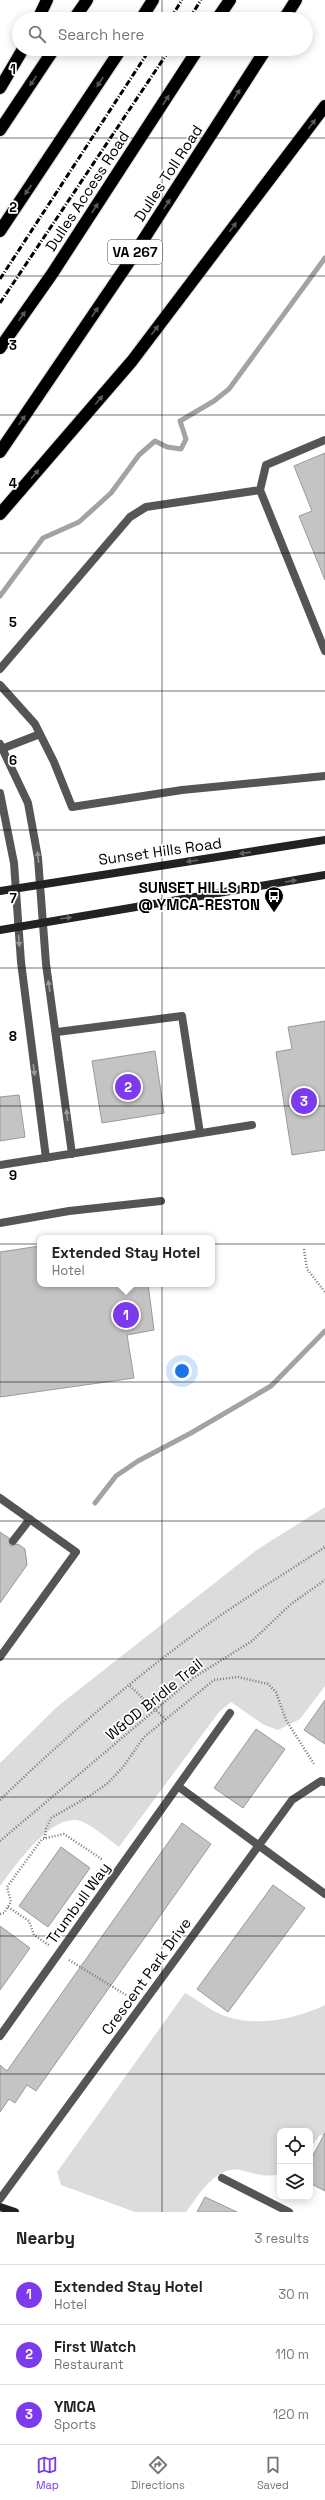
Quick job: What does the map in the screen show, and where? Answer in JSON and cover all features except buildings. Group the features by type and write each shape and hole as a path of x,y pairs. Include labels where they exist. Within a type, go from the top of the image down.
{"highway":[{"path":"42,12 48,0"},
{"path":"79,12 87,0"},
{"path":"145,12 153,0"},
{"path":"222,12 230,0"},
{"path":"288,12 296,0"},
{"path":"0,88 19,56"},
{"path":"0,130 49,56"},
{"path":"0,231 116,56"},
{"name":"Dulles Access Road","path":"0,348 65,254 193,56"},
{"name":"Dulles Toll Road","path":"0,452 129,262 261,56"},
{"path":"0,514 132,360 325,106"}],"main road":[{"name":"Sunset Hills Road","path":"0,891 325,840"},
{"path":"0,930 42,921 325,875"},
{"path":"0,2207 15,2212"}],"street":[{"path":"325,440 266,465 260,490 325,651"},
{"path":"0,669 130,517 146,507 260,490"},
{"path":"0,685 35,724 54,762 72,807 182,790 325,776"},
{"path":"40,734 2,746 28,803 38,858 46,964 57,1032 72,1154"},
{"path":"0,793 14,863 18,926 29,1035 46,1158"},
{"path":"57,1032 182,1016 200,1134"},
{"path":"0,1165 252,1125"},
{"path":"0,1223 69,1211 161,1201"},
{"path":"0,1498 76,1552 0,1657"},
{"path":"13,1541 30,1519"},
{"name":"Trumbull Way","path":"0,2036 179,1787 230,1713"},
{"name":"Crescent Park Drive","path":"0,2199 292,1800 321,1781 325,1782"},
{"path":"179,1787 257,1846 325,1894"},
{"path":"222,2178 289,2212"}],"path":[{"path":"304,1249 307,1269 325,1292"},
{"path":"0,1800 67,1738 130,1686 221,1616 325,1547"},
{"name":"W&OD Bridle Trail","path":"0,1841 193,1678 252,1641 291,1604 325,1580"},
{"path":"45,1838 46,1829 51,1818 91,1795 108,1782 123,1767 144,1737 214,1680 238,1678 268,1684 276,1692 292,1732 314,1764"},
{"path":"130,1686 166,1720"},
{"path":"0,1914 11,1902 8,1887 42,1839 64,1834 101,1861 103,1860"},
{"path":"8,1906 29,1922 34,1935 51,1947"},
{"path":"68,1960 126,1995"}],"shaded area":[{"path":"325,1507 325,1686 300,1719 278,1730 264,1725 231,1702 219,1712 119,1847 88,1824 72,1820 60,1824 48,1831 36,1842 0,1886 0,1763 58,1706 258,1549"},
{"path":"185,1993 220,2014 246,2021 287,2018 300,2015 325,2005 325,2136 320,2135 313,2144 313,2128 277,2128 277,2175 255,2174 240,2170 223,2172 208,2183 186,2212 135,2212 61,2185 57,2172"}],"waterway":[{"path":"0,596 43,538 79,522 111,493 139,455 155,441 167,447 181,449 186,439 180,421 214,401 229,389 325,258"},
{"path":"95,1503 116,1476 138,1461 191,1433 271,1386 325,1331"}],"railway":[{"path":"174,12 182,0"},
{"path":"193,12 201,0"},
{"path":"0,279 145,56"},
{"path":"0,303 165,56"}],"place":[{"name":"SUNSET HILLS RD @ YMCA-RESTON","path":"274,913"},
{"name":"First Watch","path":"128,1087"},
{"name":"YMCA","path":"304,1101"},
{"name":"Extended Stay Hotel","path":"126,1315"}]}
